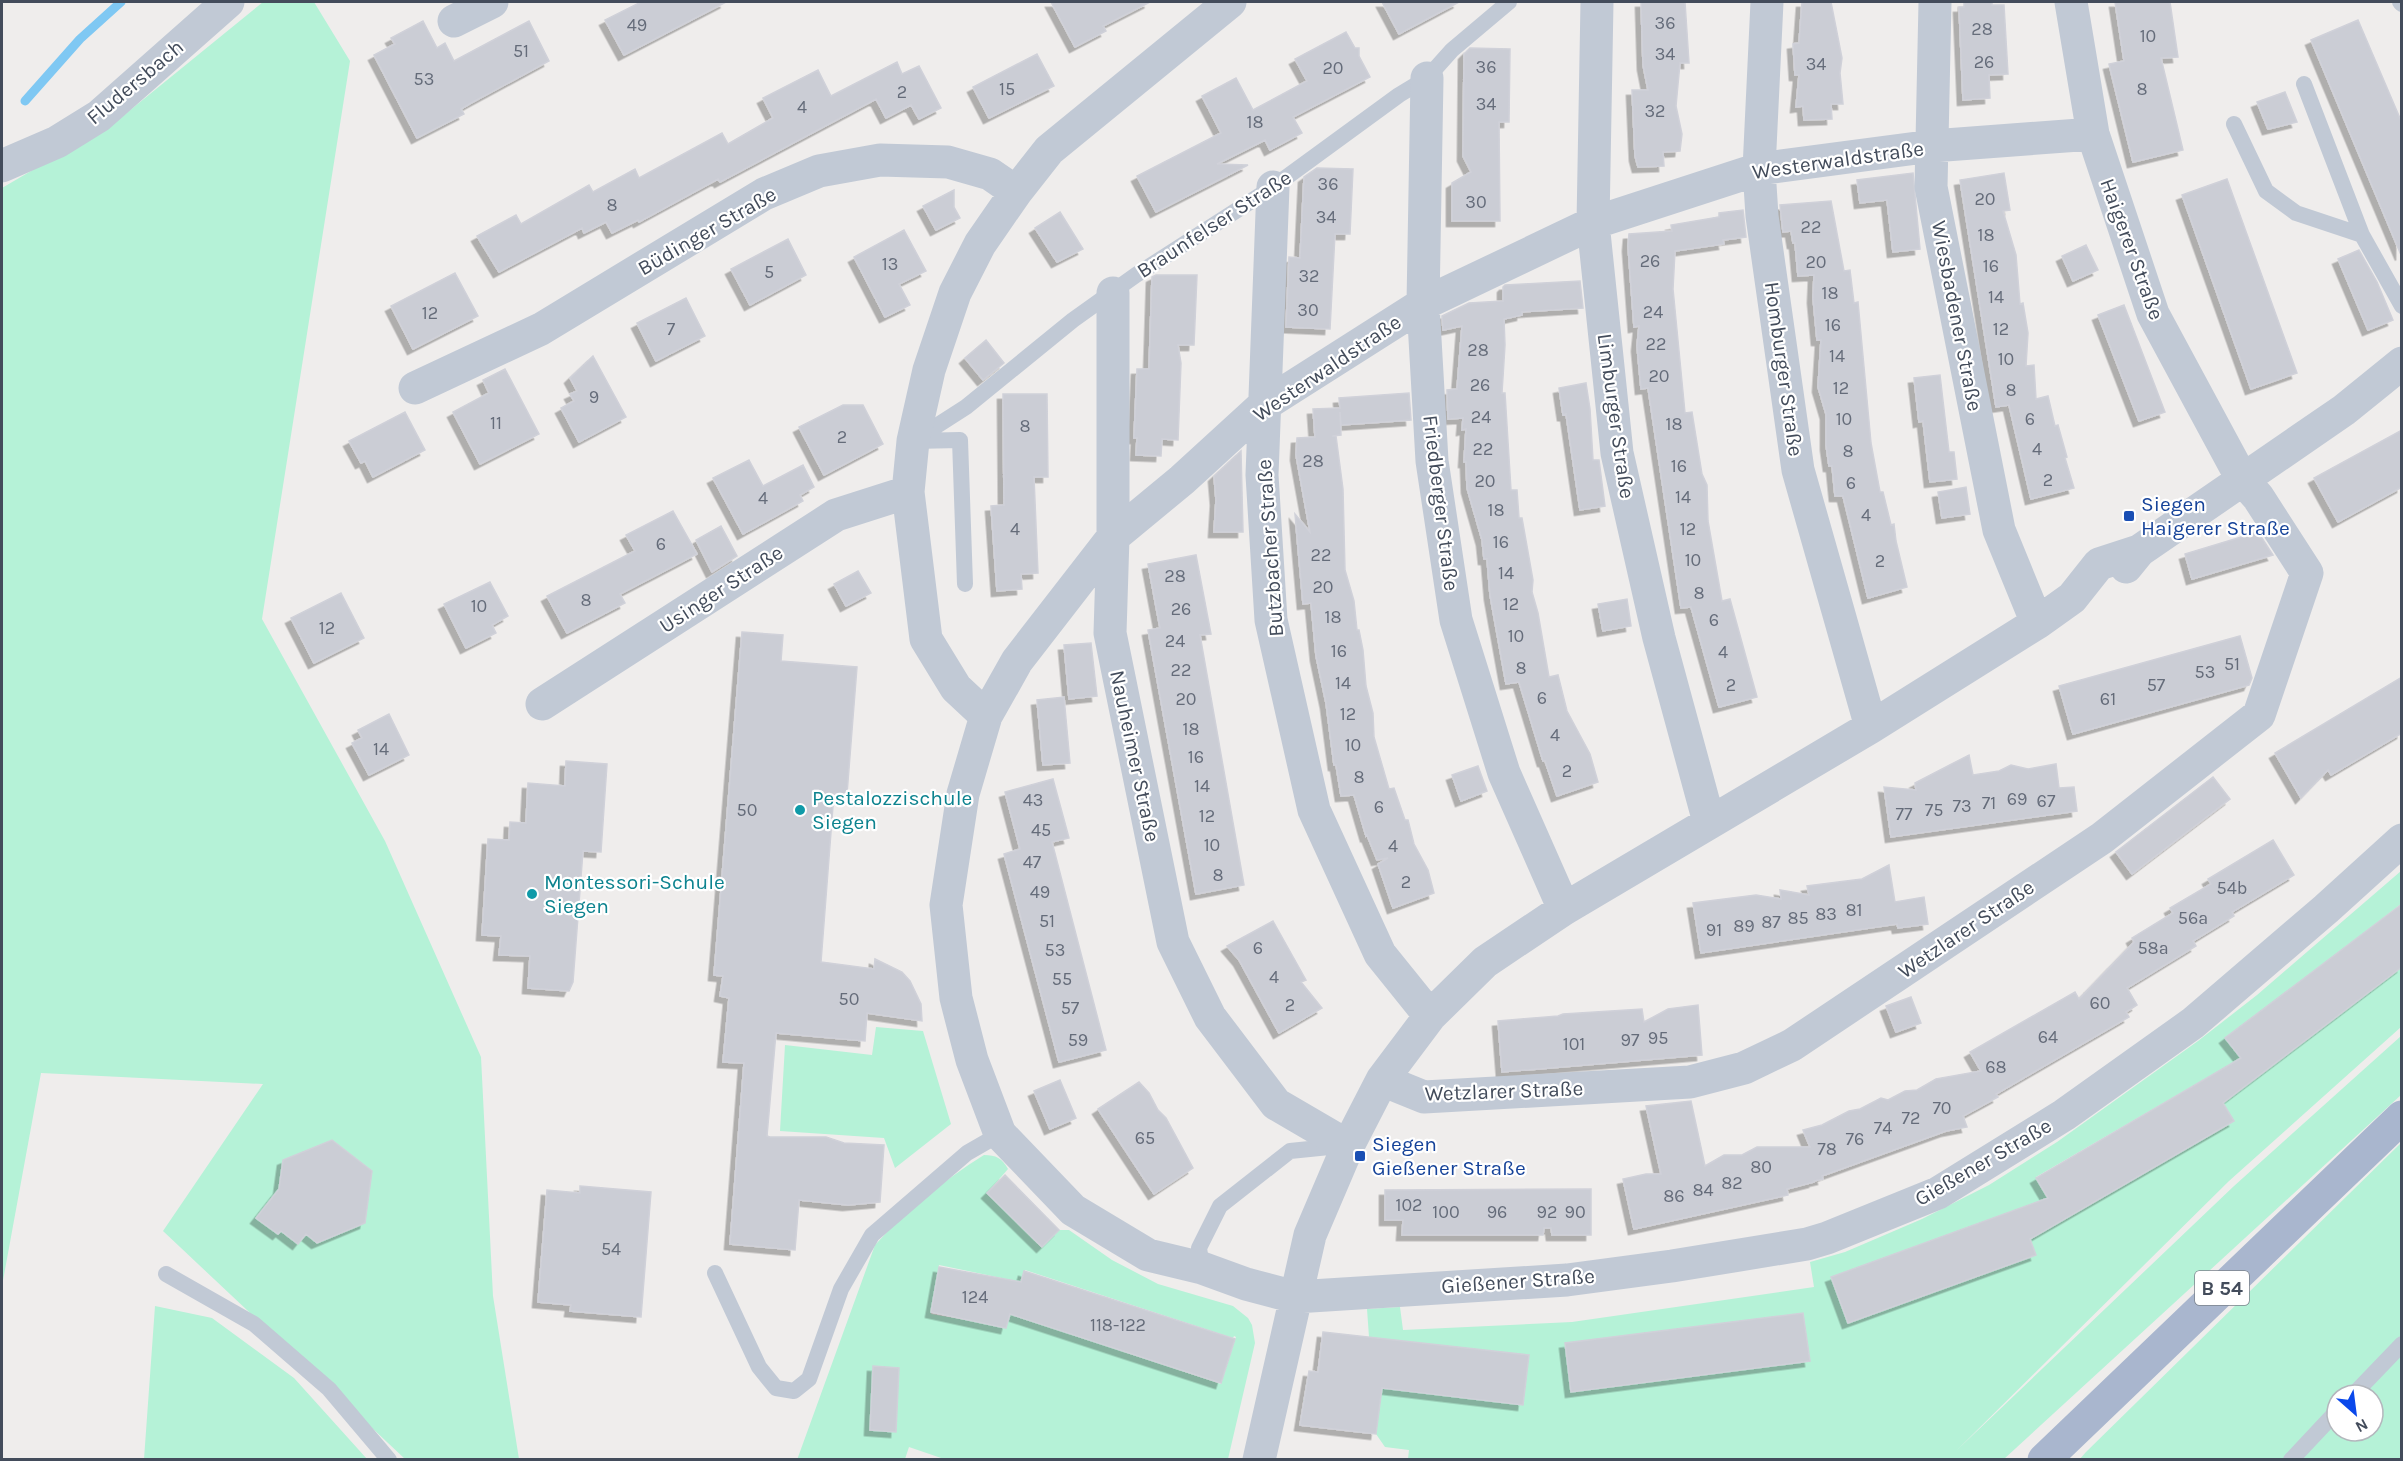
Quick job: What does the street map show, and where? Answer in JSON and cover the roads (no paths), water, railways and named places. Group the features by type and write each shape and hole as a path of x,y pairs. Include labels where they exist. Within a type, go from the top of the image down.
{"main road":[{"name":"B 54","path":"2044,1460 2402,1117"}],"street":[{"name":"Fludersbach","path":"2,166 57,142 99,116 228,2"},
{"path":"454,21 492,2"},
{"path":"986,716 956,688 926,639 908,492 913,441 929,370 955,293 980,244 1049,150 1230,2"},
{"name":"Limburger Straße","path":"1598,2 1593,223 1617,453 1659,638 1709,822"},
{"name":"Homburger Straße","path":"1767,2 1759,169 1762,216 1798,470 1871,727"},
{"name":"Wiesbadener Straße","path":"1935,2 1931,187 1999,530 2037,623"},
{"name":"Haigerer Straße","path":"2071,2 2093,134 2153,314 2242,479"},
{"name":"Friedberger Straße","path":"1427,78 1424,304 1432,461 1456,620 1504,773 1564,909"},
{"name":"Westerwaldstraße","path":"1295,1297 1246,1284 1202,1268 1148,1255 1073,1210 1000,1134 972,1060 956,998 946,905 963,795 986,716 1017,662 1113,537 1182,480 1264,405 1424,304 1593,223 1759,169 1932,146 2093,134"},
{"name":"Büdinger Straße","path":"415,388 541,329 764,194 819,171 880,160 948,162 990,174 1016,192"},
{"name":"Butzbacher Straße","path":"1273,187 1262,475 1271,620 1314,810 1380,954 1430,1016"},
{"name":"Nauheimer Straße","path":"1113,293 1113,537 1110,633 1173,942 1210,1017 1276,1104 1348,1146"},
{"path":"1259,1460 1310,1234 1348,1146 1382,1080 1430,1016 1485,962 1564,909 1871,727 2037,623 2072,598 2099,564 2139,551 2344,410 2402,363"},
{"name":"Wetzlarer Straße","path":"1382,1080 1424,1097 1690,1082 1744,1068 1792,1045 2102,838 2259,715 2307,573 2258,497 2242,479"},
{"name":"Usinger Straße","path":"542,704 836,515 908,492"},
{"name":"Gießener Straße","path":"1295,1297 1567,1280 1672,1266 1807,1244 1827,1238 1938,1192 2064,1115 2193,1023 2326,909 2402,840"}],"lane":[{"name":"Braunfelser Straße","path":"913,441 966,407 1073,320 1136,275 1273,187 1399,95 1427,78 1452,50 1509,2"},
{"path":"2304,84 2362,235 2402,306"},
{"path":"2234,124 2266,191 2296,213 2362,235"},
{"path":"913,441 960,440 965,584"},
{"path":"715,1273 759,1367 776,1388 794,1391 809,1379 841,1289 872,1235 967,1153 1000,1134"},
{"path":"1202,1268 1199,1248 1220,1206 1290,1151 1348,1146"},
{"path":"166,1274 254,1324 329,1389 389,1460"},
{"path":"2365,1383 2402,1344"},
{"path":"2291,1460 2325,1424"}],"waterway":[{"name":"Fludersbach","path":"25,101 80,39 121,2"}],"place":[{"name":"Siegen Haigerer Straße","path":"2129,516"},
{"name":"Pestalozzischule Siegen","path":"800,810"},
{"name":"Montessori-Schule Siegen","path":"532,894"},
{"name":"Siegen Gießener Straße","path":"1360,1156"}]}
